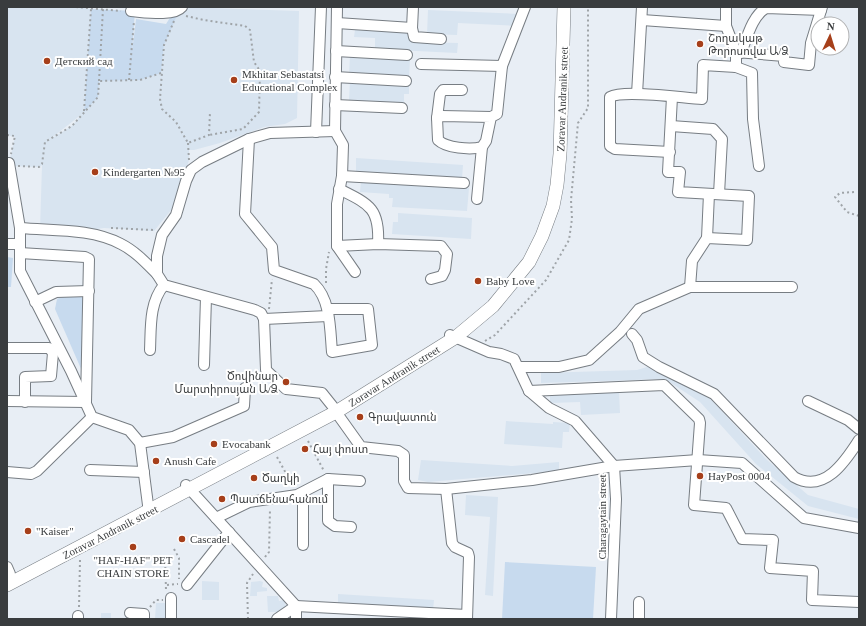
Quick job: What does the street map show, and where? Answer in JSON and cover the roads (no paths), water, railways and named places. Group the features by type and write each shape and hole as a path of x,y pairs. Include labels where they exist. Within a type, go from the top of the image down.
{"main road":[{"name":"Zoravar Andranik street","path":"453,336 490,303 517,271 531,247 548,204 555,143 558,7"},
{"name":"Zoravar Andranik street","path":"8,576 189,487 335,410 453,336 493,306 529,262 542,236 553,206 560,154 564,7"},
{"name":"Zoravar Andranik street","path":"8,576 148,505 189,487"}],"street":[{"path":"316,132 321,7"},
{"path":"337,7 335,131 343,145 342,176 337,204 334,247 355,272"},
{"path":"412,7 412,28 414,37 441,39"},
{"path":"437,118 442,116 491,117 497,114 502,66 525,7"},
{"path":"637,94 642,7"},
{"path":"726,7 726,26 739,52"},
{"path":"736,67 739,52 760,11 766,8 821,8 811,43 809,65 784,62 784,56 739,52"},
{"path":"133,11 172,13 180,9"},
{"path":"642,20 726,26"},
{"path":"337,23 412,28"},
{"path":"336,51 407,55"},
{"path":"421,64 502,66"},
{"path":"670,152 615,149 610,146 610,97 614,95 637,94 702,99 703,65 736,67 752,73 753,119 759,166"},
{"path":"336,77 406,81"},
{"path":"462,90 443,90 440,94 436,135 442,144 475,149 482,147"},
{"path":"672,97 668,172 680,172 678,192 749,196 747,240 707,238"},
{"path":"335,105 402,108"},
{"path":"477,199 482,147 486,141 491,117"},
{"path":"671,126 713,129 722,139 720,194"},
{"path":"157,274 157,256 162,235 176,215 186,180 191,170 202,162 249,139 270,133 335,131"},
{"path":"249,139 245,214 272,247 274,270 314,284 318,288 328,312 332,352 372,345 368,310 328,312 264,319"},
{"path":"10,164 12,201 20,228 20,271 86,402 92,417 129,430 140,443 148,505"},
{"path":"342,176 464,183"},
{"path":"339,189 355,197 373,210 378,222 378,244"},
{"path":"690,287 692,261 707,238 709,194"},
{"path":"20,228 96,234 121,244 140,257 157,274 164,285 255,310 261,313 264,319 266,370 286,389 322,394 361,447 398,451 404,455 404,481 408,488 446,489 532,480 614,466 698,460 742,463 804,518 859,528"},
{"path":"7,244 20,249 85,257 89,259 86,402"},
{"path":"334,247 378,244 441,246 445,249 447,254 445,270 442,276 431,279"},
{"path":"150,350 153,305 158,293 164,285"},
{"path":"519,367 559,367 589,360 620,332 639,309 690,287 792,287"},
{"path":"35,302 56,292 89,291"},
{"path":"204,365 206,297"},
{"path":"632,334 637,340 643,357 659,367 714,394 794,477 804,482 811,483 828,476 844,464 859,440"},
{"name":"Charagaytain street","path":"453,336 489,352 501,354 514,359 529,391 549,408 575,421 614,466 616,498 611,619"},
{"path":"7,348 49,348 53,353 51,376 25,377 25,402"},
{"path":"529,391 664,384 699,419 701,428 694,505 726,508 742,539 773,540 770,568 813,571 812,600 859,602"},
{"path":"140,443 172,437 244,406 245,388"},
{"path":"7,401 86,402"},
{"path":"808,401 848,420 859,429"},
{"path":"7,472 31,474 37,471 92,417"},
{"path":"90,470 144,472"},
{"path":"216,518 248,502 300,494 328,479 360,481"},
{"path":"328,479 328,520 335,526 351,527"},
{"path":"189,487 296,606 296,619"},
{"path":"277,619 296,606 467,617 469,557 468,553 455,547 452,543 446,489"},
{"path":"300,494 303,546"},
{"path":"183,584 229,532"},
{"path":"167,596 171,619"},
{"path":"639,602 639,619"},
{"path":"130,613 144,616"}],"place":[{"name":"Շողակաթ Թորոսովա Ա/Ձ","path":"700,44"},
{"name":"Детский сад","path":"47,61"},
{"name":"Mkhitar Sebastatsi Educational Complex","path":"234,80"},
{"name":"Kindergarten №95","path":"95,172"},
{"name":"Baby Love","path":"478,281"},
{"name":"Ծովինար Մարտիրոսյան Ա/Ձ","path":"286,382"},
{"name":"Գրավատուն","path":"360,417"},
{"name":"Evocabank","path":"214,444"},
{"name":"Հայ փոստ","path":"305,449"},
{"name":"Anush Cafe","path":"156,461"},
{"name":"HayPost 0004","path":"700,476"},
{"name":"Ծաղկի","path":"254,478"},
{"name":"Պատճենահանում","path":"222,499"},
{"name":"\"Kaiser\"","path":"28,531"},
{"name":"Cascadel","path":"182,539"},
{"name":"\"HAF-HAF\" PET CHAIN STORE","path":"133,547"}]}
